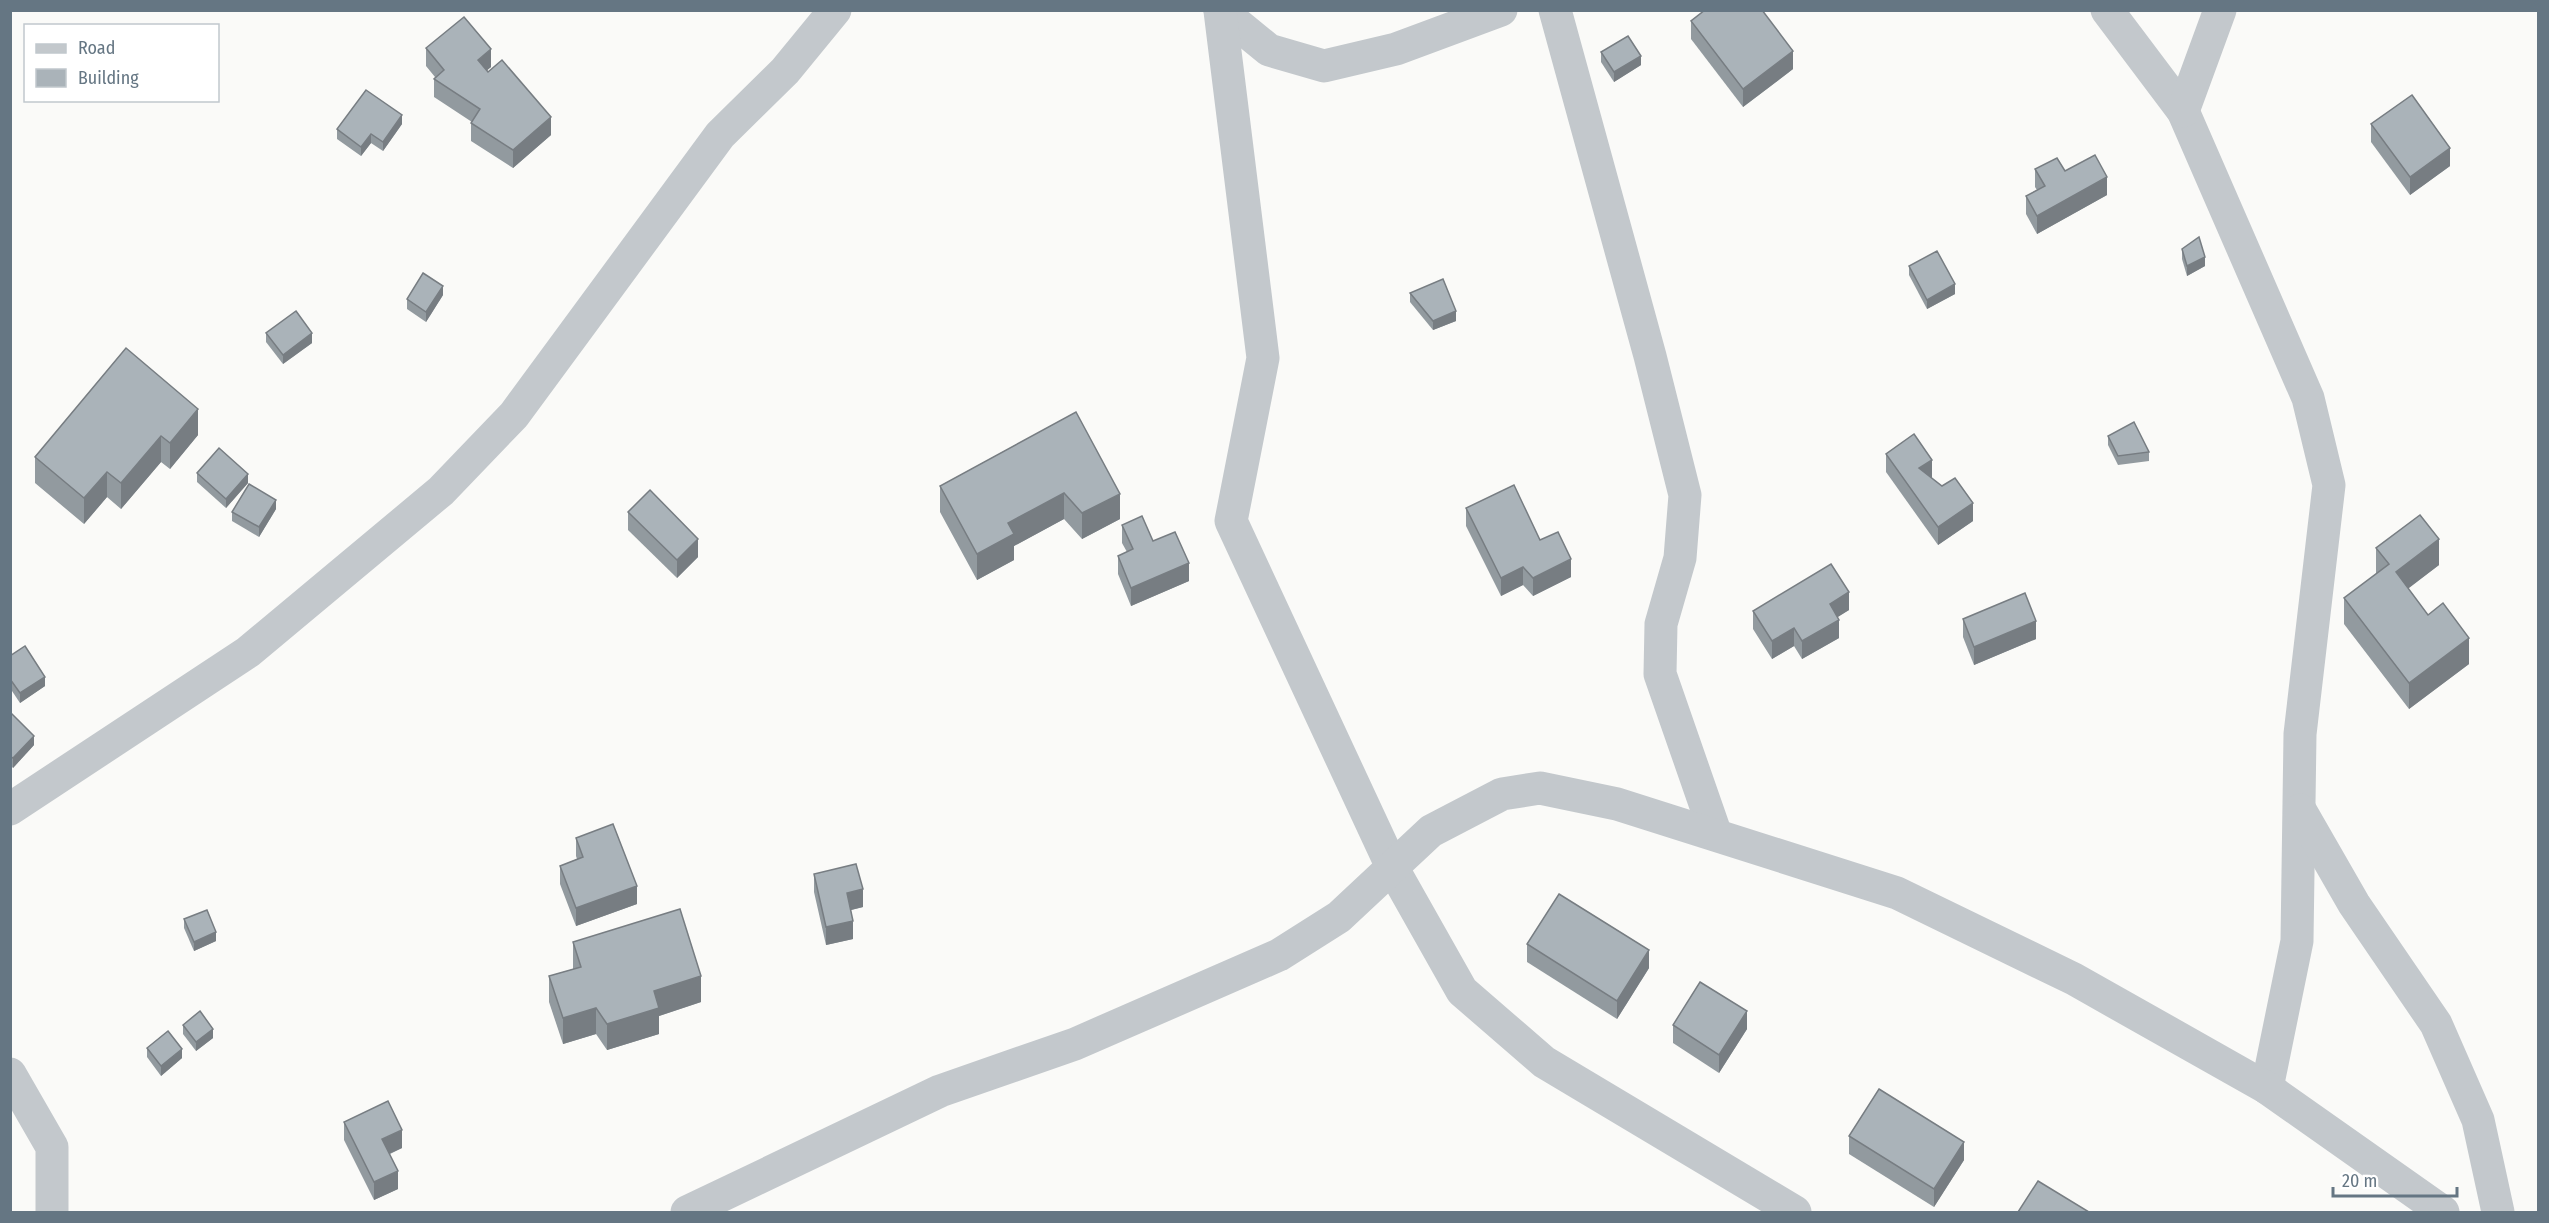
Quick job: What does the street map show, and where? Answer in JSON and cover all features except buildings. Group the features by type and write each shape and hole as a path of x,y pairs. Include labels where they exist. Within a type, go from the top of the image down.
{"street":[{"path":"10,809 248,652 441,491 514,415 720,135 785,71 835,10"},
{"path":"1220,11 1269,50 1324,66 1395,48 1501,10"},
{"path":"1555,10 1650,356 1685,495 1680,558 1661,624 1660,674 1716,835"},
{"path":"2107,10 2184,111 2250,270 2308,398 2329,485 2300,734 2297,941 2267,1088"},
{"path":"2184,111 2220,10"},
{"path":"1220,11 1263,358 1231,521 1392,867 1462,990 1544,1062 1795,1212"},
{"path":"687,1212 940,1091 1075,1044 1279,955 1339,917 1431,831 1502,794 1540,788 1617,804 1897,893 2074,979 2267,1088 2443,1212"},
{"path":"2299,808 2354,904 2436,1024 2478,1120 2498,1212"},
{"path":"10,1074 52,1147 52,1212"}]}
